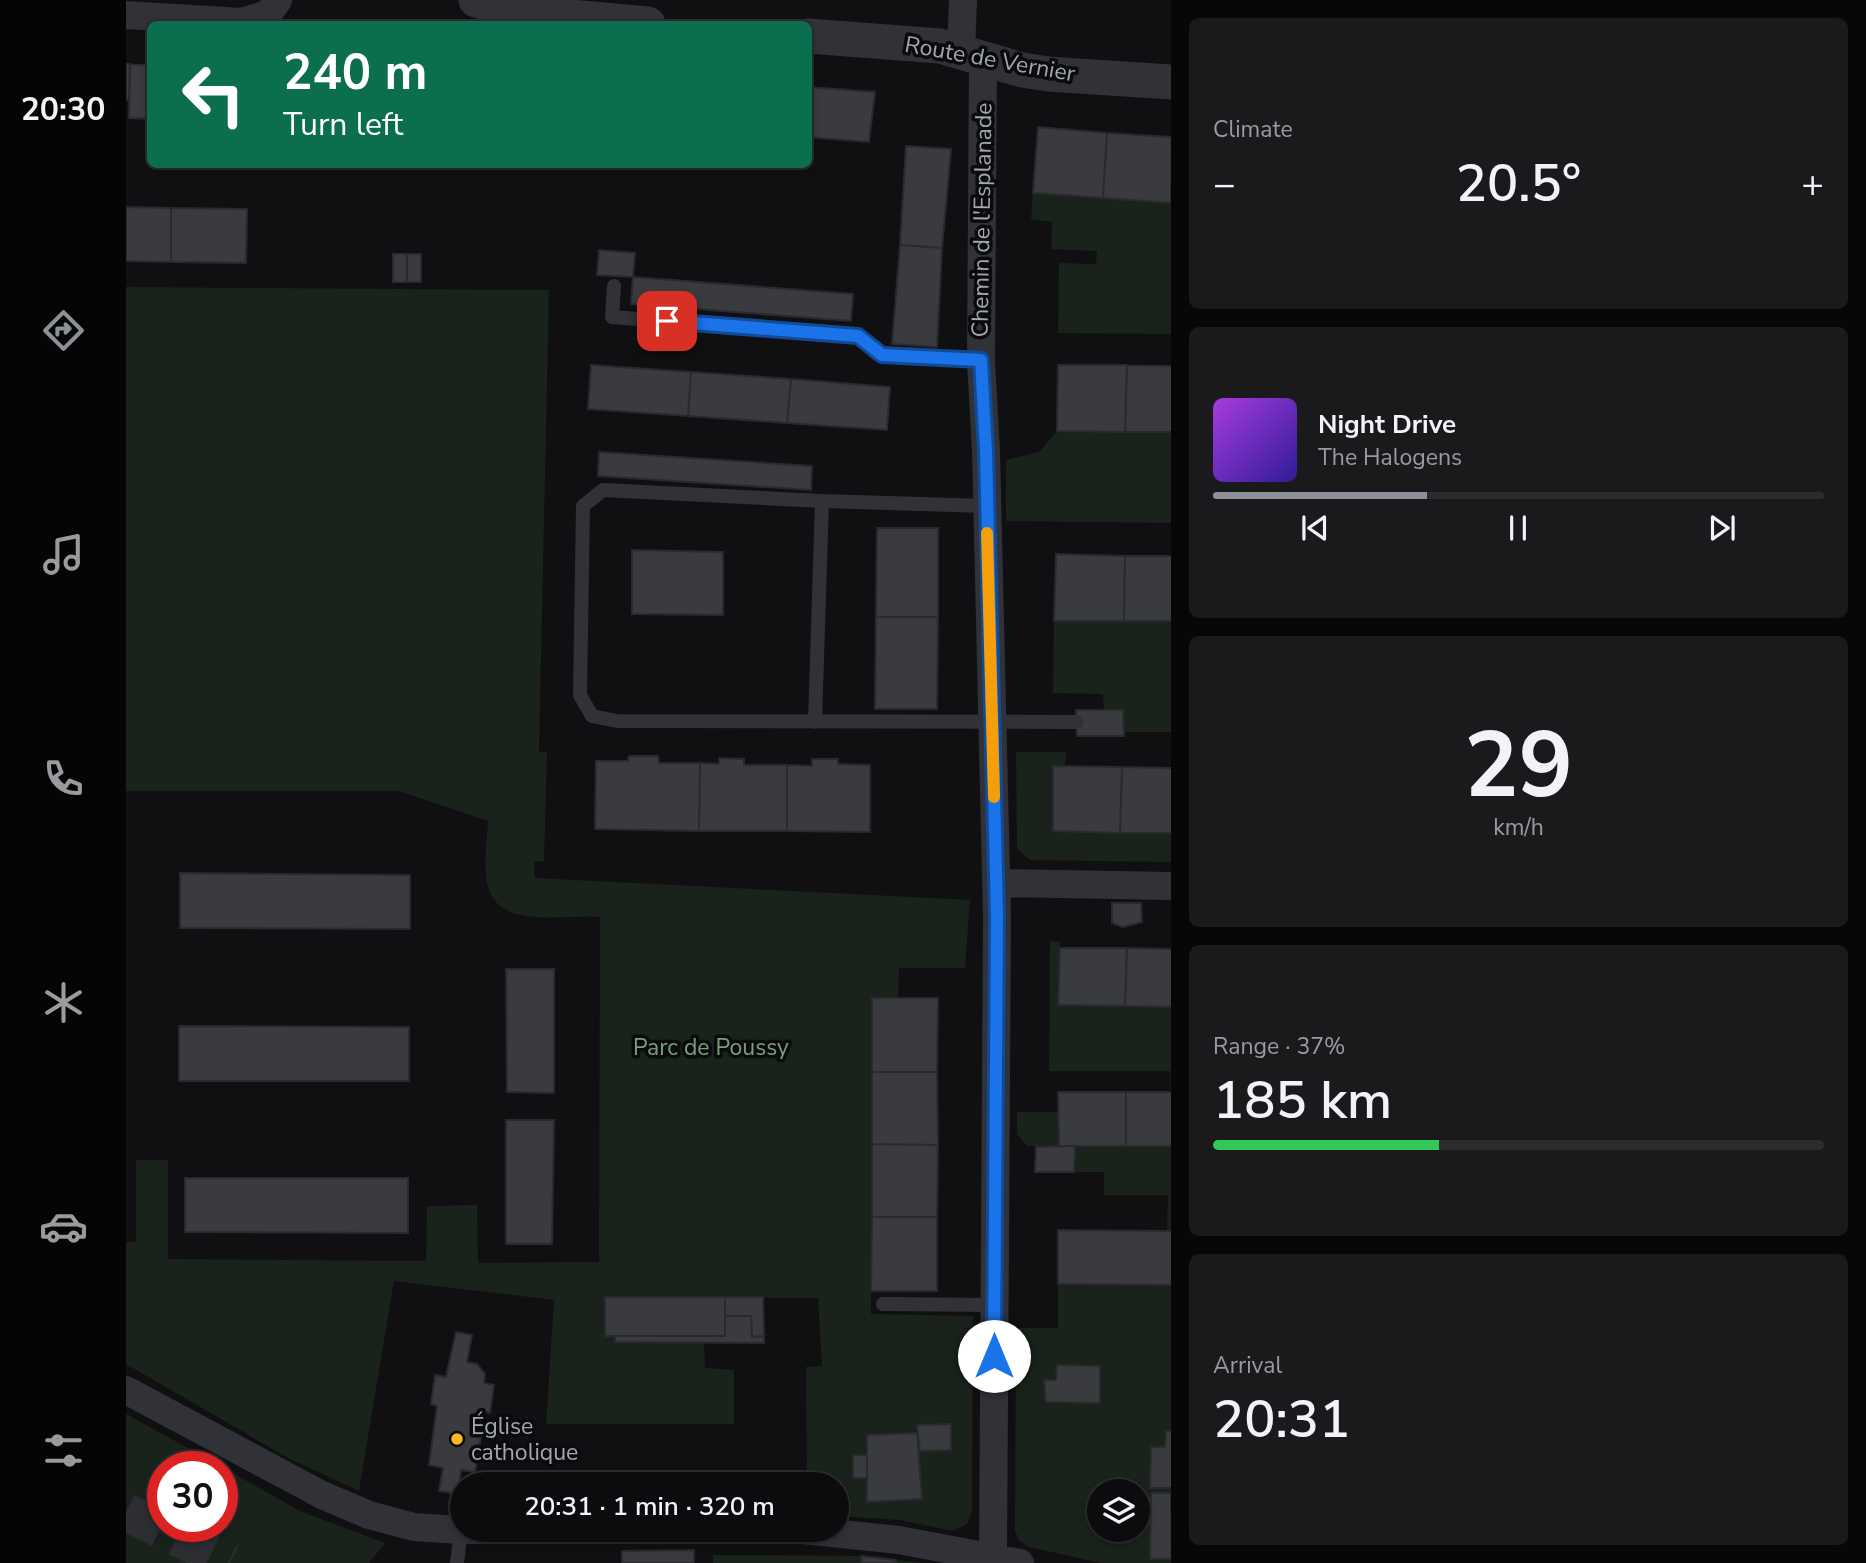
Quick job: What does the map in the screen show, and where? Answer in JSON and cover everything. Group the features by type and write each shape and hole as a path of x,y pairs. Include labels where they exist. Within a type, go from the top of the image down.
{"street":[{"path":"245,21 268,15 278,0"},
{"path":"476,0 527,13 615,21"},
{"name":"Chemin de l'Esplanade","path":"963,0 972,54 986,451 996,883 992,1557"},
{"path":"126,15 225,21"},
{"name":"Route de Vernier","path":"812,36 919,43 972,54 1022,70 1048,74 1171,82"},
{"path":"996,883 1171,886"},
{"path":"126,1390 322,1495 369,1515 414,1527 450,1529"},
{"path":"849,1535 900,1540 1020,1563"}],"lane":[{"path":"614,286 612,317 858,336 882,355 981,360"},
{"path":"986,506 603,490 583,506 580,695 592,716 617,721 993,724 1077,722"},
{"path":"815,722 822,501"},
{"path":"883,1304 994,1305"},
{"path":"457,1563 460,1542"}],"green space":[{"path":"1033,193 1171,203 1171,334 1058,333 1059,263 1096,264 1097,251 1051,249 1052,222 1031,219"},
{"name":"Parc de Poussy","path":"126,287 549,290 539,752 547,752 544,861 534,862 535,878 970,900 965,968 899,968 898,998 872,999 871,1314 973,1316 972,1511 967,1524 953,1531 900,1520 849,1517 849,1472 807,1472 806,1367 822,1366 818,1298 605,1297 605,1336 704,1342 705,1368 734,1370 734,1424 546,1424 554,1300 394,1281 359,1491 290,1459 126,1364 126,1242 136,1242 136,1160 168,1160 168,1259 426,1261 427,1206 477,1205 478,1263 599,1262 600,917 523,915 497,904 490,892 486,876 488,821 399,791 126,791"},
{"path":"1057,431 1171,432 1171,523 1006,521 1006,460 1039,452"},
{"path":"1054,621 1171,621 1171,732 1124,732 1123,710 1104,710 1103,694 1053,693"},
{"path":"1016,752 1066,752 1065,766 1053,766 1053,831 1171,833 1171,862 1030,860 1017,848"},
{"path":"1050,941 1060,942 1058,1005 1171,1007 1171,1092 1170,1071 1049,1071"},
{"path":"1017,1112 1059,1112 1059,1146 1027,1146 1017,1134"},
{"path":"1075,1146 1171,1146 1171,1231 1167,1230 1168,1195 1104,1195 1104,1172 1074,1172"},
{"path":"1058,1284 1171,1285 1171,1563 1101,1563 1029,1547 1019,1540 1015,1531 1016,1328 1058,1328"},
{"path":"126,1414 194,1451 147,1451 147,1542 238,1542 238,1476 300,1511 385,1543 369,1563 126,1563"},
{"path":"713,1555 861,1556 923,1563 713,1563"}],"building":[{"path":"126,64 130,64 129,100 126,100"},
{"path":"130,64 147,65 147,119 129,118"},
{"path":"812,87 875,92 869,142 812,137"},
{"path":"1038,127 1107,133 1103,198 1033,193"},
{"path":"1107,133 1171,137 1171,203 1103,198"},
{"path":"906,146 951,149 942,248 900,245"},
{"path":"126,207 171,208 171,262 126,261"},
{"path":"171,208 247,209 246,263 171,262"},
{"path":"900,245 942,248 937,347 892,344"},
{"path":"599,250 635,253 633,277 597,275"},
{"path":"393,254 407,254 407,282 393,282"},
{"path":"407,254 421,254 421,282 407,282"},
{"path":"633,277 853,294 851,321 631,304"},
{"path":"591,365 691,372 688,416 588,409"},
{"path":"1058,365 1127,365 1125,432 1057,431"},
{"path":"1127,365 1171,366 1171,432 1125,432"},
{"path":"691,372 791,379 787,423 688,416"},
{"path":"791,379 890,387 887,430 787,423"},
{"path":"599,452 812,466 811,490 598,476"},
{"path":"877,528 938,528 938,617 876,617"},
{"path":"632,550 723,552 723,615 632,614"},
{"path":"1056,554 1125,556 1124,621 1054,621"},
{"path":"1125,556 1171,556 1171,621 1124,621"},
{"path":"876,617 938,617 937,709 875,709"},
{"path":"1076,710 1123,710 1124,736 1077,736"},
{"path":"629,756 658,756 659,763 700,763 699,831 595,829 596,761 628,761"},
{"path":"719,758 744,759 744,765 787,765 787,831 699,831 700,763 719,764"},
{"path":"812,759 838,759 838,764 870,765 870,832 787,831 787,765 812,766"},
{"path":"1053,766 1122,767 1120,833 1053,831"},
{"path":"1122,767 1171,768 1171,833 1120,833"},
{"path":"180,873 410,875 410,929 180,928"},
{"path":"1112,903 1141,903 1142,922 1123,927 1112,923"},
{"path":"1060,948 1127,948 1125,1006 1058,1005"},
{"path":"1127,948 1171,949 1171,1007 1125,1006"},
{"path":"506,969 554,969 554,1093 507,1092"},
{"path":"872,998 938,998 937,1072 872,1072"},
{"path":"179,1026 409,1027 409,1081 179,1081"},
{"path":"872,1072 937,1072 938,1145 872,1144"},
{"path":"1058,1092 1126,1092 1126,1146 1059,1146"},
{"path":"1126,1092 1171,1092 1171,1146 1126,1146"},
{"path":"506,1120 554,1120 552,1244 506,1244"},
{"path":"872,1144 938,1145 937,1217 872,1217"},
{"path":"1075,1146 1074,1172 1035,1172 1036,1147"},
{"path":"185,1178 408,1178 408,1233 185,1232"},
{"path":"872,1217 937,1217 937,1291 871,1291"},
{"path":"1058,1230 1171,1231 1171,1285 1058,1284"},
{"path":"605,1297 725,1297 725,1336 605,1336"},
{"path":"725,1297 763,1297 764,1336 752,1337 751,1316 725,1316"},
{"path":"725,1316 751,1316 752,1337 764,1336 764,1343 615,1342 615,1336 725,1336"},
{"name":"Église catholique","path":"456,1332 472,1335 467,1362 477,1364 485,1374 484,1383 494,1385 490,1413 485,1412 475,1472 450,1472 450,1493 439,1491 443,1468 429,1465 437,1406 431,1404 435,1375 446,1377"},
{"path":"1057,1365 1100,1366 1100,1403 1046,1402 1044,1380 1056,1380"},
{"path":"951,1424 951,1450 920,1451 917,1425"},
{"path":"1166,1431 1171,1431 1171,1488 1150,1488 1151,1447 1165,1447"},
{"path":"917,1433 922,1499 867,1502 867,1435"},
{"path":"853,1455 867,1455 867,1478 853,1478"},
{"path":"1151,1493 1171,1493 1171,1559 1150,1559"},
{"path":"694,1550 694,1563 622,1563 622,1551"},
{"path":"861,1556 896,1560 896,1563 862,1563"}],"tunnel":[{"path":"126,1512 230,1563"}],"slow traffic":[{"path":"987,533 994,797"}],"place":[{"name":"Église catholique","path":"457,1439"}],"route":[{"path":"667,321 858,336 882,355 981,360 986,451 997,917 994,1356"}]}
